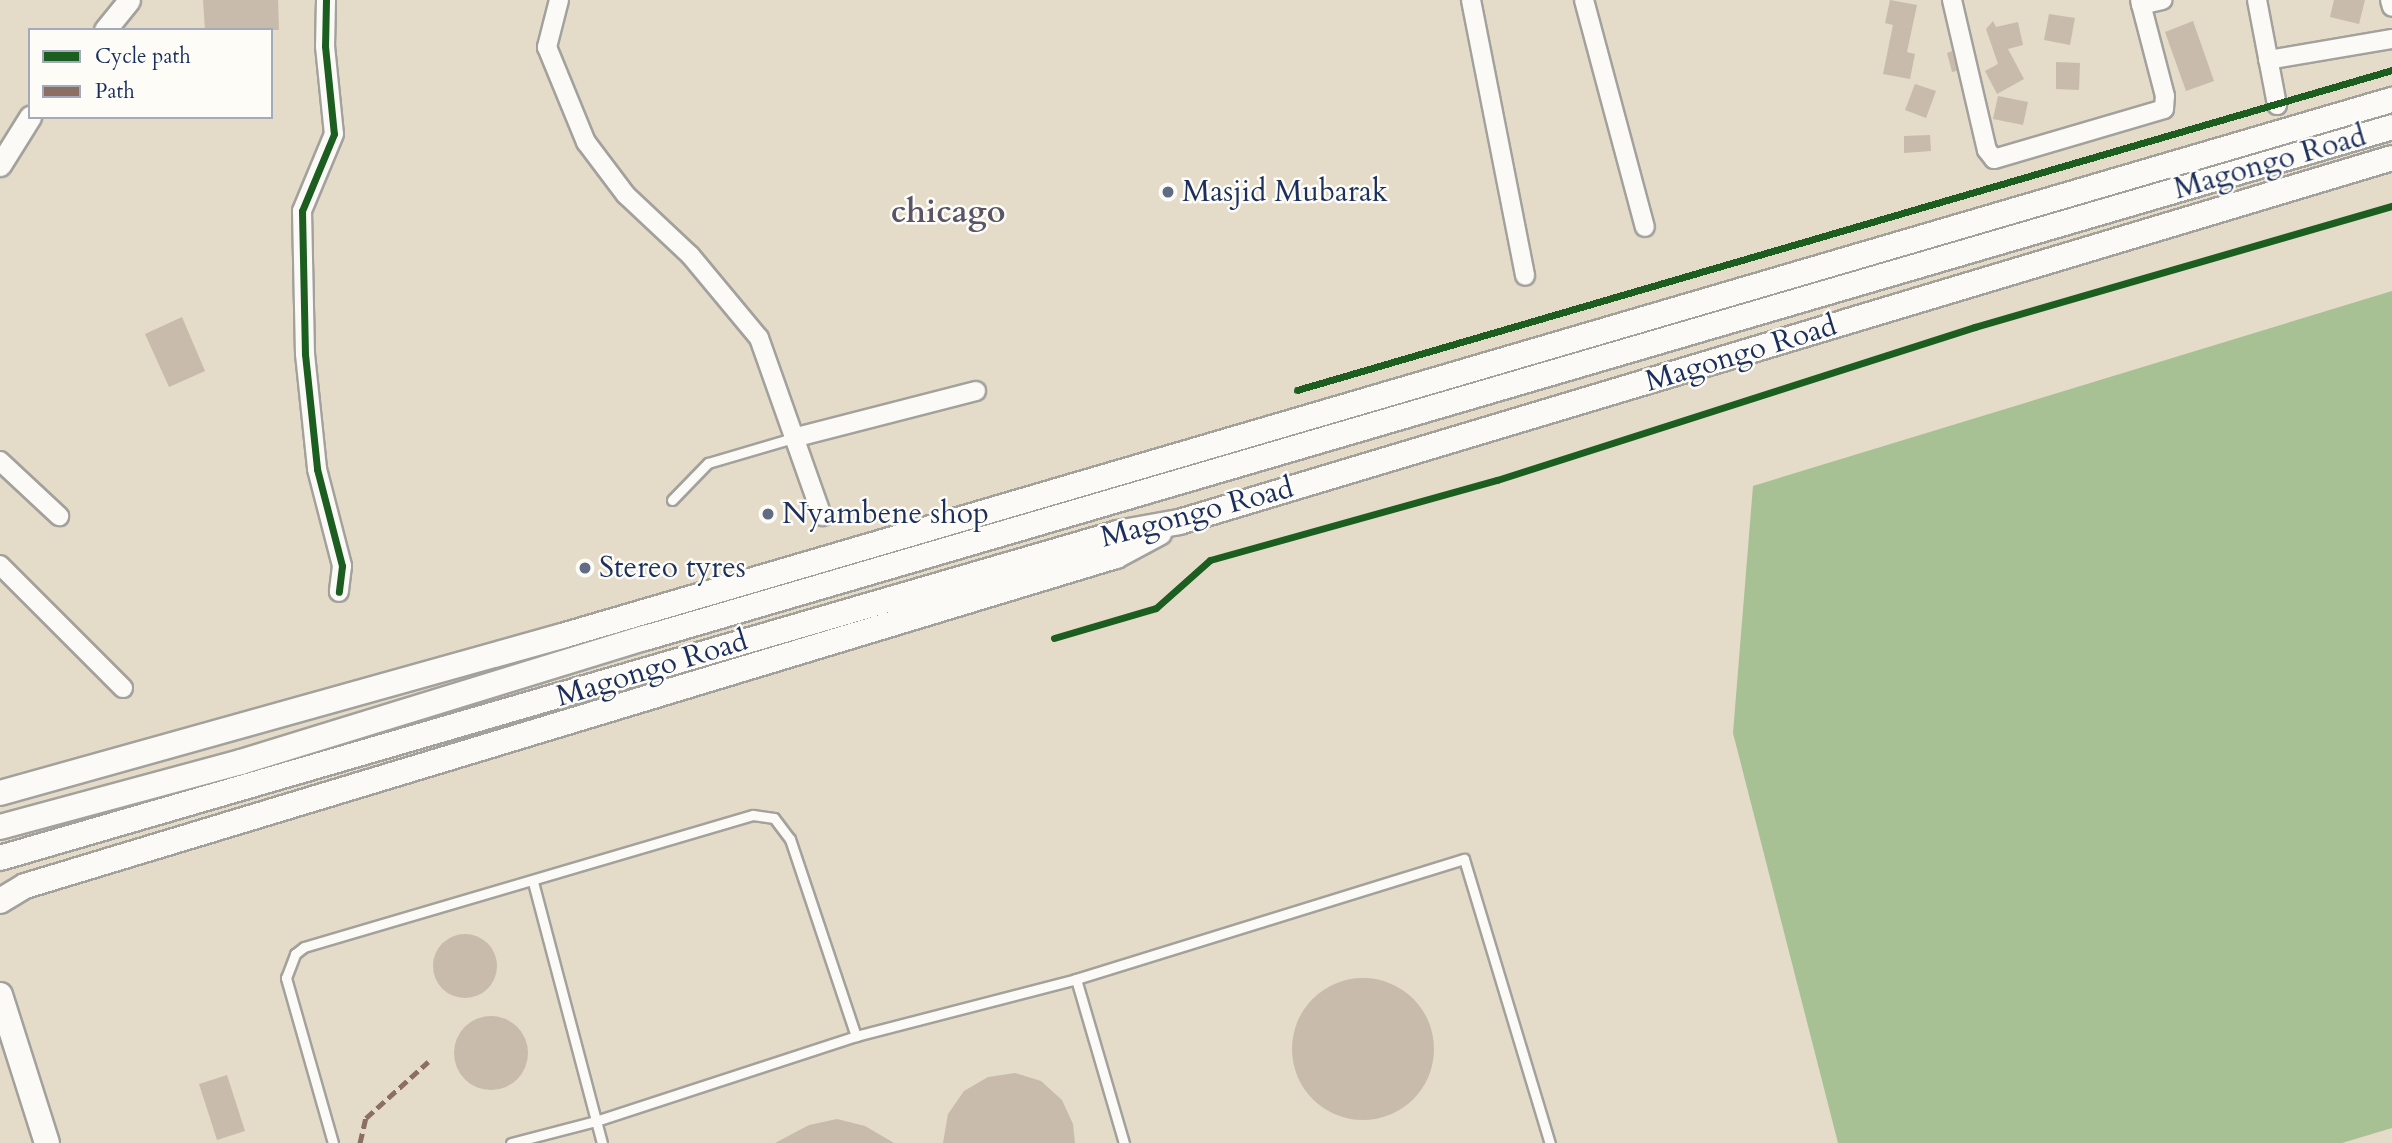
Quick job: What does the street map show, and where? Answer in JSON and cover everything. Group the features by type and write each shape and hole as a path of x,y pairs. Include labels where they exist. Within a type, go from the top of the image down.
{"main road":[{"path":"0,793 575,632 2392,100"},
{"name":"Magongo Road","path":"0,827 240,762 645,638 2392,127"},
{"name":"Magongo Road","path":"0,858 409,743 655,667 1118,533 1179,522 2392,158"},
{"path":"0,901 25,886 1116,556 1179,522"},
{"path":"0,995 47,1143"},
{"path":"0,1030 19,1054"}],"street":[{"path":"107,28 128,0"},
{"path":"326,0 325,46 334,134 302,211 305,354 317,469 342,566 339,592"},
{"path":"559,0 547,47 586,142 626,195 690,255 759,338 822,516"},
{"path":"1471,0 1525,276"},
{"path":"1584,0 1644,227"},
{"path":"1952,0 1987,150 1994,159 2164,109 2165,96 2141,2 2162,0"},
{"path":"2257,0 2277,105"},
{"path":"2390,0 2392,7"},
{"path":"2268,60 2392,39"},
{"path":"0,165 29,119"},
{"path":"793,438 976,391"},
{"path":"0,461 59,516"},
{"path":"0,565 123,688"}],"lane":[{"path":"672,500 708,463 793,438"},
{"path":"333,1143 286,978 295,954 321,939 533,882 753,815 774,818 790,839 856,1036"},
{"path":"511,1143 596,1121 856,1036 1076,979 1464,859 1550,1143"},
{"path":"533,882 602,1143"},
{"path":"1076,979 1125,1143"}],"green space":[{"path":"2392,291 2392,1128 2342,1143 1838,1143 1733,733 1753,486"}],"building":[{"path":"203,0 278,0 279,30 205,28"},
{"path":"1890,0 1917,5 1907,52 1915,54 1910,79 1883,74 1893,25 1885,23"},
{"path":"2334,0 2365,0 2359,24 2330,17"},
{"path":"2049,14 2075,18 2070,45 2044,40"},
{"path":"1993,21 1996,27 2018,22 2023,45 2008,49 2024,79 1997,94 1985,71 1998,64 1986,29"},
{"path":"2193,21 2214,81 2186,91 2165,32"},
{"path":"1952,51 1957,71 1952,72 1947,53"},
{"path":"2056,62 2080,63 2079,90 2056,89"},
{"path":"1915,84 1936,91 1926,118 1905,110"},
{"path":"1998,96 2028,102 2023,125 1993,119"},
{"path":"1930,135 1931,151 1904,153 1904,136"},
{"path":"182,317 205,371 169,387 145,334"},
{"path":"459,934 471,934 488,943 495,954 495,978 488,989 471,998 459,998 447,993 438,984 433,972 433,960 438,948 447,939"},
{"path":"1363,978 1390,984 1413,999 1428,1022 1434,1049 1428,1076 1413,1099 1390,1114 1363,1120 1336,1114 1313,1099 1298,1076 1292,1049 1298,1022 1313,999 1336,984"},
{"path":"491,1016 505,1019 517,1027 525,1039 528,1053 525,1067 517,1079 505,1087 491,1090 477,1087 465,1079 457,1067 454,1053 457,1039 465,1027 477,1019"},
{"path":"1015,1073 1041,1081 1062,1100 1073,1124 1075,1143 943,1143 948,1114 964,1091 988,1077"},
{"path":"227,1075 245,1131 217,1140 199,1084"},
{"path":"837,1119 865,1126 894,1143 775,1143 809,1125"}],"marked path":[{"path":"360,1143 366,1118 428,1062"}],"cycle path":[{"path":"326,0 325,46 334,134 302,211 305,354 317,469 342,566 339,592"},
{"path":"1297,390 2392,70"},
{"path":"1054,638 1156,608 1210,560 1497,480 1975,327 2392,206"}],"place":[{"name":"Masjid Mubarak","path":"1168,192"},
{"name":"Nyambene shop","path":"768,514"},
{"name":"Stereo tyres","path":"585,568"}],"district":[{"name":"chicago","path":"948,212"}]}
